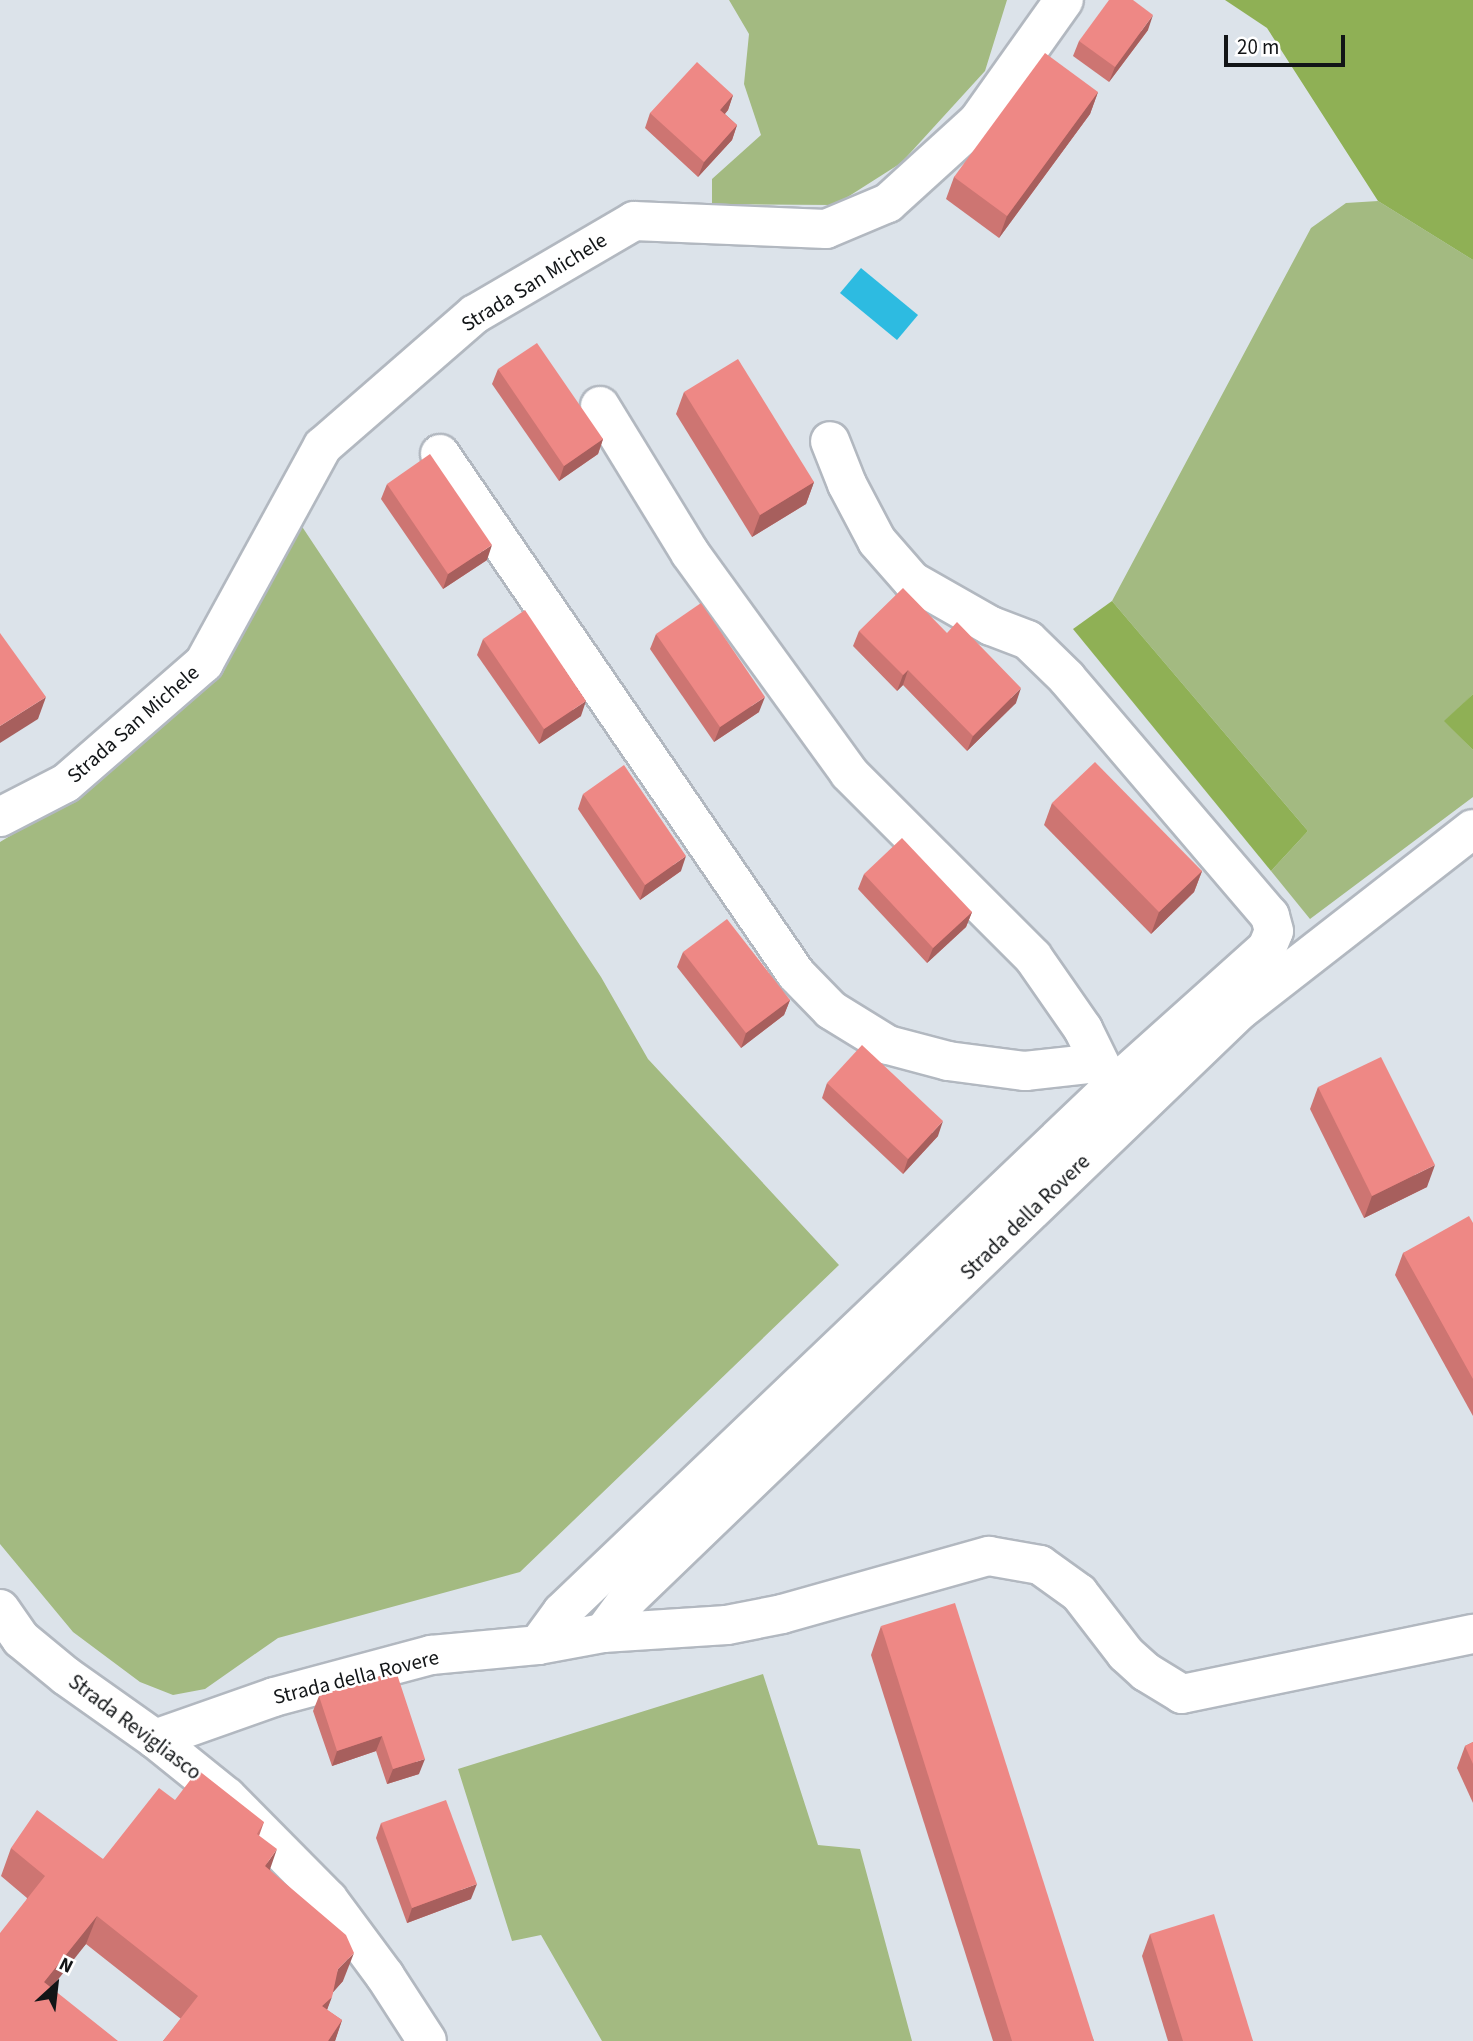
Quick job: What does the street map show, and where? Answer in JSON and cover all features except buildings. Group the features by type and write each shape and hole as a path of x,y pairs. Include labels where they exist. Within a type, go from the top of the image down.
{"street":[{"name":"Strada San Michele","path":"0,817 66,783 204,663 323,446 475,314 634,221 826,229 888,204 978,121 1064,0"},
{"path":"600,406 690,553 849,773 1033,957 1083,1029 1105,1075"},
{"path":"538,1645 562,1612 1105,1075 1266,948 1274,931 1270,916 1067,678 1028,640 991,626 912,581 877,541 847,484 830,441"},
{"path":"440,454 796,974 831,1010 888,1045 948,1061 1025,1070 1105,1075"},
{"name":"Strada della Rovere","path":"603,1633 629,1598 1239,1012 1473,829"},
{"name":"Strada della Rovere","path":"155,1739 274,1697 431,1655 538,1645 603,1633 727,1625 782,1614 989,1556 1040,1565 1070,1586 1079,1593 1126,1654 1146,1672 1182,1694 1473,1634"},
{"name":"Strada Revigliasco","path":"7,1634 155,1739 227,1797 328,1899 385,1976 427,2041"}],"green space":[{"path":"729,0 1007,0 985,71 901,163 835,205 712,204 712,179 761,135 744,84 749,34"},
{"path":"1225,0 1473,0 1473,260 1378,201 1267,28"},
{"path":"1378,201 1473,260 1473,694 1445,721 1473,750 1473,797 1310,919 1271,871 1308,831 1112,601 1311,228 1346,203"},
{"path":"297,519 601,977 648,1059 839,1265 520,1572 278,1638 205,1689 173,1695 140,1682 73,1632 0,1544 0,842 76,796"},
{"path":"1112,601 1308,831 1271,871 1073,629"},
{"path":"1473,694 1473,750 1444,721"},
{"path":"763,1674 818,1845 860,1849 912,2041 602,2041 541,1935 512,1941 458,1769"}],"water":[{"path":"861,268 918,315 897,340 840,293"}]}
